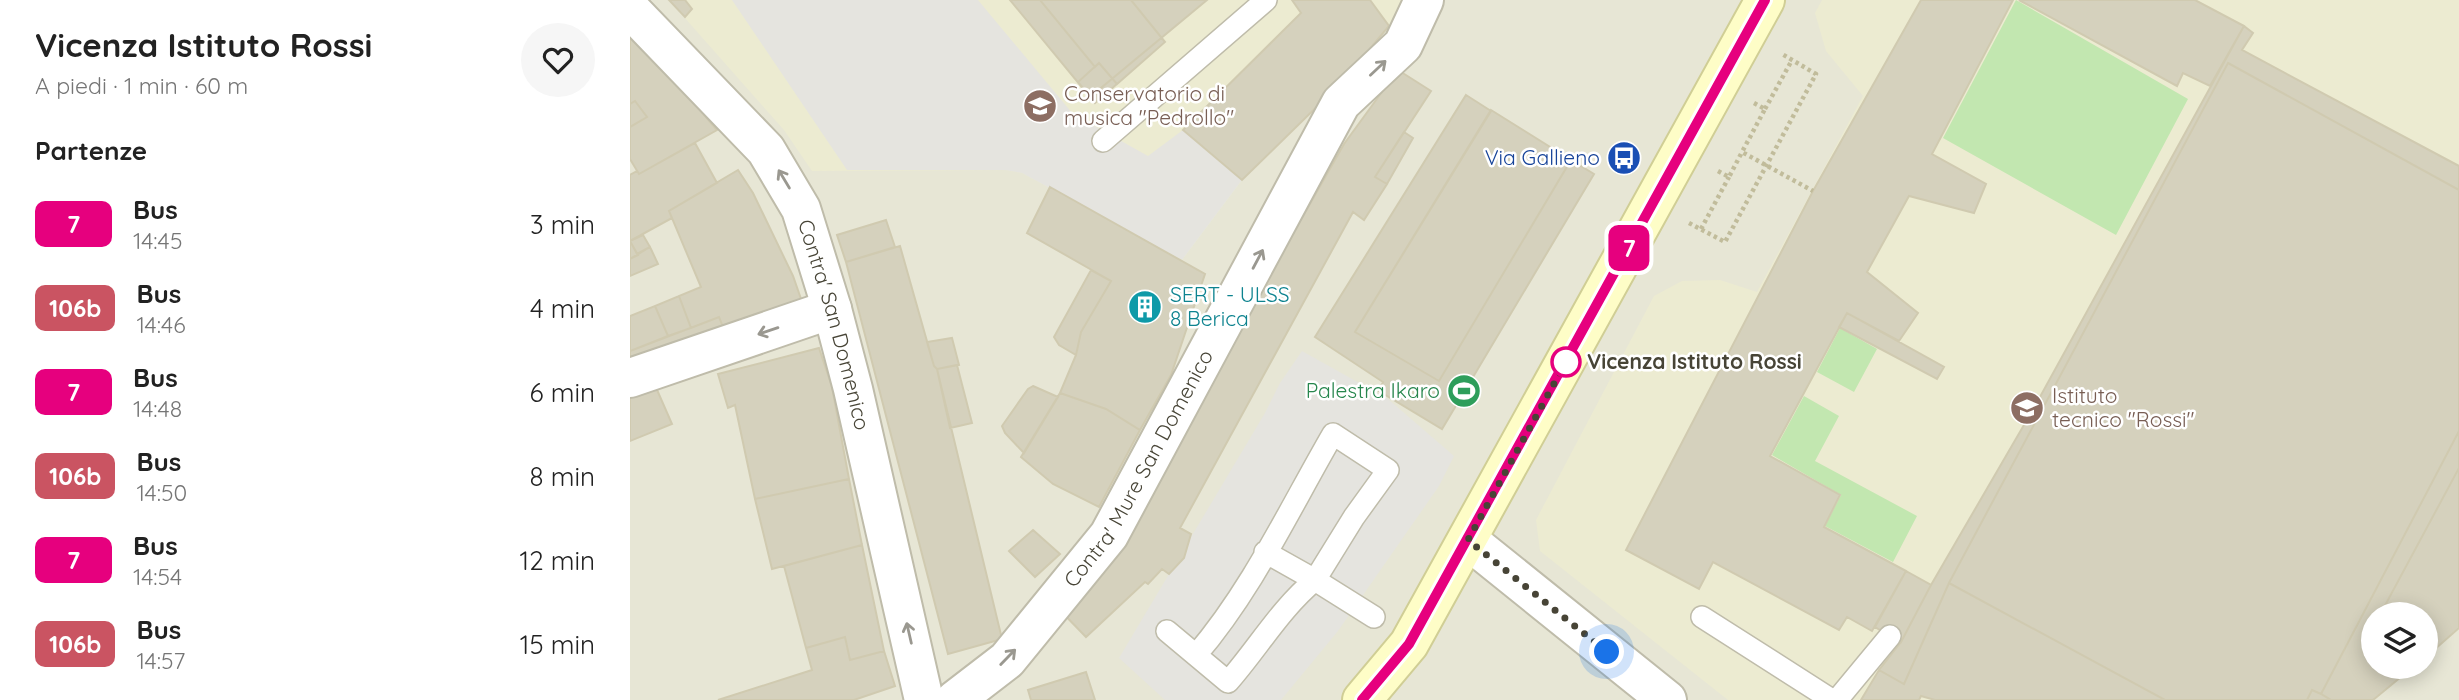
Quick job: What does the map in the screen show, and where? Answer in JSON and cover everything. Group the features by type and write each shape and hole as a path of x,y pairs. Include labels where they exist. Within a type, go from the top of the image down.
{"main road":[{"path":"1362,700 1409,644 1765,0"}],"street":[{"name":"Contra' Mure San Domenico","path":"955,700 1007,660 1110,535 1341,103 1403,45 1424,0"},
{"name":"Contra' San Domenico","path":"630,9 766,150 802,209 832,309 924,700"},
{"path":"630,378 832,309"},
{"path":"1468,540 1667,700"}],"lane":[{"path":"1103,141 1266,0"},
{"path":"1167,631 1228,682 1251,656 1292,599 1315,580 1354,517 1388,470 1333,434 1217,630 1196,655"},
{"path":"1265,552 1374,617"},
{"path":"1702,617 1835,700 1890,636"}],"path":[{"path":"1689,223 1725,242 1767,165 1816,74 1781,54"},
{"path":"1701,229 1792,60"},
{"path":"1754,103 1765,109"},
{"path":"1742,152 1813,191"},
{"path":"1717,171 1728,177"}],"shaded area":[{"path":"630,0 2459,0 2459,700 630,700"},
{"name":"Conservatorio di musica \"Pedrollo\"","path":"669,0 1404,0 1389,26 1342,82 1242,180 1182,260 1022,173 1005,170 812,171 784,130"},
{"path":"732,0 978,0 1073,114 1148,156 1183,130 1242,180 1182,260 1022,173 1005,170 847,170"},
{"name":"Istituto tecnico \"Rossi\"","path":"1822,0 2459,0 2459,616 2438,634 2438,602 2361,602 2361,679 2387,679 2363,700 1728,700 1540,551 1536,520 1654,296 1682,281 1720,280 1757,292 1863,96 1826,51 1815,13"},
{"path":"1302,351 1388,399 1454,456 1439,486 1338,631 1281,700 1165,700 1119,658 1265,413 1280,383"}],"green space":[{"path":"2016,0 2188,99 2116,235 1943,138"},
{"path":"1840,328 1877,349 1854,392 1817,372"},
{"path":"1804,396 1839,416 1815,461 1917,516 1893,562 1825,526 1841,495 1772,455"}],"building":[{"path":"669,0 685,0 692,9 685,17"},
{"path":"1010,0 1207,0 1090,97"},
{"path":"1040,0 1131,0 1165,42 1117,84 1099,63 1095,67"},
{"path":"1292,0 1370,0 1389,26 1342,82 1242,180 1183,130 1301,13"},
{"path":"1921,0 2013,0 1932,154 1986,184 1974,213 1909,196 1867,272 1918,313 1899,341 1847,313 1770,456 1840,495 1824,527 1906,571 1872,631 1847,617 1839,630 1713,562 1699,589 1626,550 1813,191"},
{"path":"2019,0 2195,0 2244,26 2210,86 2183,73 2177,86"},
{"path":"2244,26 2253,33 2242,50 2459,166 2459,190 2228,63 1949,583 1904,684 1879,670 1901,642 2035,406"},
{"path":"630,35 660,63 717,130 639,174 630,159 630,127 647,117 635,101 630,104"},
{"path":"1099,63 1117,84 1095,103 1078,82"},
{"path":"2228,63 2459,190 2459,431 2369,602 2361,602 2361,618 2321,694 2312,690 2307,700 2165,700 1949,583"},
{"path":"1398,70 1431,91 1375,177 1387,184 1364,220 1353,212 1180,528 1191,534 1184,558 1169,574 1162,569 1148,584 1145,582 1086,637 1057,607 1265,283 1344,144"},
{"path":"1466,95 1491,111 1355,332 1439,381 1571,160 1594,174 1442,429 1379,391 1383,382 1315,337"},
{"path":"635,101 647,117 630,127 630,104"},
{"path":"1491,110 1571,160 1439,381 1355,332"},
{"path":"1404,132 1413,138 1387,184 1375,177"},
{"path":"695,143 717,183 669,211 672,218 630,241 630,175 637,171 639,174"},
{"path":"738,170 753,193 793,276 801,299 725,332 719,317 691,328 679,296 701,287 669,211"},
{"name":"SERT - ULSS 8 Berica","path":"1050,187 1205,274 1171,375 1140,430 1106,409 1060,393 1076,355 1081,332 1111,281 1027,233"},
{"path":"886,220 895,247 846,262 837,235"},
{"path":"643,235 650,247 637,254 630,241"},
{"path":"630,241 638,255 630,259"},
{"path":"900,246 937,369 1002,639 948,654 846,262"},
{"path":"650,247 658,264 630,276 630,259"},
{"path":"1091,270 1111,281 1081,332 1076,355 1059,345 1054,337"},
{"path":"679,296 691,328 668,336 655,306"},
{"path":"655,306 668,336 630,351 630,316"},
{"path":"1847,313 1944,367 1937,379 1839,327"},
{"path":"719,317 725,332 630,368 630,351"},
{"path":"952,338 959,365 937,369 927,342"},
{"path":"819,348 832,387 849,479 755,499 735,405 728,408 718,374"},
{"path":"957,365 972,423 950,428 937,369"},
{"path":"654,383 672,424 630,441 630,392"},
{"path":"1033,386 1058,397 1024,453 1002,426 1028,389"},
{"path":"1060,393 1106,409 1140,430 1099,507 1053,484 1021,457"},
{"path":"2459,431 2459,468 2387,602 2369,602"},
{"path":"2459,468 2459,628 2438,646 2438,602 2387,602"},
{"path":"849,479 862,545 772,569 755,499"},
{"path":"1033,530 1060,554 1035,577 1009,551"},
{"path":"862,545 884,651 850,660 845,637 806,648 784,566"},
{"path":"1906,571 1931,585 1901,642 1875,627"},
{"path":"1949,583 2165,700 1935,700 1921,696 1919,700 1861,700 1879,670 1904,684"},
{"path":"2361,618 2361,679 2398,679 2373,700 2331,700 2321,694"},
{"path":"845,637 850,660 884,651 895,686 854,700 718,700 812,670 806,648"},
{"path":"1086,672 1095,700 1031,700 1028,690"},
{"path":"2312,690 2321,694 2331,700 2307,700"}],"bus line":[{"name":"7","path":"1362,700 1409,644 1765,0"}],"place":[{"name":"Conservatorio di musica \"Pedrollo\"","path":"1040,106"},
{"name":"Via Gallieno","path":"1624,158"},
{"name":"SERT - ULSS 8 Berica","path":"1145,307"},
{"name":"Vicenza Istituto Rossi","path":"1566,362"},
{"name":"Palestra Ikaro","path":"1464,391"},
{"name":"Istituto tecnico \"Rossi\"","path":"2027,408"}],"route":[{"path":"1566,362 1468,540 1607,652"}]}
